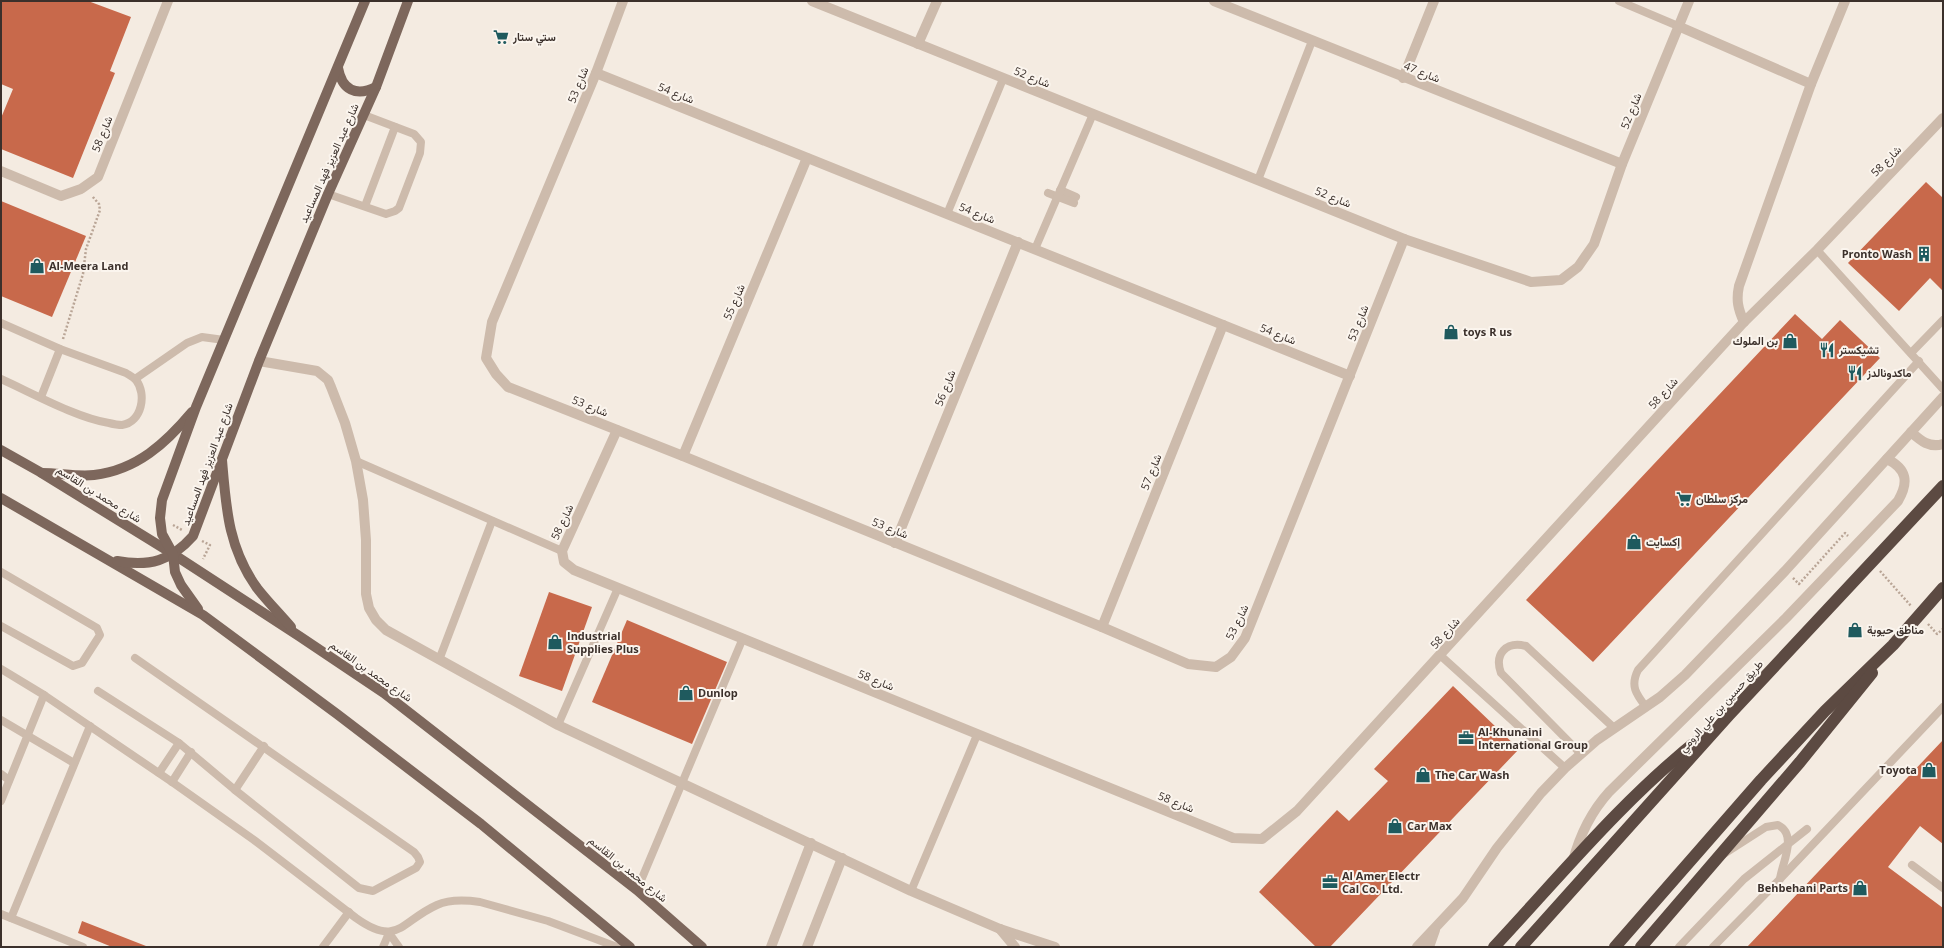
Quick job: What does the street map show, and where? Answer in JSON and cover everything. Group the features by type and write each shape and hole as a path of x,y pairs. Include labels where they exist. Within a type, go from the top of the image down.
{"highway":[{"name":"طريق حسين بن علي الرومي","path":"1521,947 1729,715 1943,486"},
{"path":"1641,947 1832,724 1893,645 1943,588"},
{"path":"1615,947 1772,768 1831,705 1893,645"},
{"path":"1494,947 1572,862 1650,781 1680,754 1729,715"}],"main road":[{"path":"203,615 181,585 175,572 173,554 162,534 160,518 162,500 196,407 365,1"},
{"name":"شارع عبد العزيز فهد المساعيد","path":"111,560 140,564 153,562 173,554 183,547 193,536 259,361 328,194 376,87 408,1"},
{"path":"338,68 340,78 346,87 356,91 366,92 376,87"},
{"path":"40,472 94,475 128,466 152,453 173,434 196,407"},
{"name":"شارع محمد بن القاسم","path":"1,450 40,472 173,554 384,693 637,890 702,947"},
{"path":"222,456 227,514 231,536 242,561 257,588 299,636"},
{"path":"1,498 111,560 203,615 337,714 481,824 630,947"}],"street":[{"name":"شارع 58","path":"1,171 61,196 81,189 98,177 168,1"},
{"name":"شارع 53","path":"624,1 596,73 492,322 486,358 496,374 508,387 683,456 1102,627 1188,664 1216,667 1231,657 1245,638 1404,239"},
{"name":"شارع 52","path":"812,1 1404,239 1531,282 1561,280 1578,267 1594,244 1622,164 1689,1"},
{"path":"918,44 937,1"},
{"name":"شارع 47","path":"1214,1 1403,78 1622,164"},
{"path":"1403,78 1434,1"},
{"path":"1744,322 1737,308 1736,296 1739,286 1811,84 1845,1"},
{"path":"1678,26 1811,84"},
{"name":"شارع 54","path":"596,73 1350,376"},
{"name":"شارع 58","path":"617,430 562,551 564,562 574,570 1233,838 1262,839 1297,811 1441,656 1744,322 1817,250 1943,118"},
{"name":"شارع 55","path":"683,456 807,158"},
{"name":"شارع 56","path":"895,543 1018,242"},
{"name":"شارع 57","path":"1102,627 1223,325"},
{"path":"259,361 310,368 323,375 331,387 345,423 356,461 363,500 366,540 366,594 369,608 376,620 386,630 558,725 911,891 1000,929 1055,947"},
{"path":"1417,947 1436,928 1478,878 1518,820 1565,768 1613,728 1646,707 1685,675 1785,571 1943,397"},
{"path":"1911,432 1927,444 1938,446 1943,444"},
{"path":"1572,862 1583,829 1605,797 1786,618 1898,501 1903,492 1905,479 1899,468 1887,459"},
{"path":"772,947 811,843"},
{"path":"807,947 842,858"},
{"path":"1429,947 1436,928"},
{"path":"1000,929 1015,947"}],"lane":[{"path":"1619,1 1678,26"},
{"path":"1258,180 1312,41"},
{"path":"946,214 1003,79"},
{"path":"1035,249 1093,114"},
{"path":"328,194 386,214 399,208 420,153 420,142 414,134 364,115"},
{"path":"365,206 395,127"},
{"path":"1048,193 1059,194 1075,200"},
{"path":"1817,250 1943,388"},
{"path":"1911,353 1943,320"},
{"path":"1,323 60,348 115,368 135,379 140,388 142,403 135,416 122,425 108,423 91,418 1,379"},
{"path":"135,379 187,342 202,337 224,340"},
{"path":"41,397 60,348"},
{"path":"1646,707 1634,691 1635,677 1638,670 1918,361"},
{"path":"356,461 562,551"},
{"path":"439,660 492,521"},
{"path":"1,572 97,628 100,635 82,663 73,666 1,626"},
{"path":"558,725 618,588"},
{"path":"637,890 743,638"},
{"path":"1581,754 1501,673 1498,666 1499,657 1503,650 1510,645 1518,644 1526,646 1613,728"},
{"path":"1441,656 1565,768"},
{"path":"98,691 191,752 235,790 359,888 373,890 416,868 420,862 414,852 264,746 135,658"},
{"path":"1,669 44,695 172,782 254,840 368,926 389,933 399,947"},
{"path":"1,800 44,695"},
{"path":"1713,947 1780,879 1943,707"},
{"path":"1,720 74,763"},
{"path":"11,918 90,726"},
{"path":"911,891 977,735"},
{"path":"159,773 179,743"},
{"path":"235,790 264,746"},
{"path":"172,782 191,752"},
{"path":"1,774 9,780"},
{"path":"1718,857 1770,826 1778,826 1786,830 1788,835 1788,844 1780,879"},
{"path":"1679,947 1744,879 1806,829"},
{"path":"1912,865 1943,888"},
{"path":"383,947 389,933 400,929 427,910 439,904 469,900 548,921 617,947"},
{"path":"323,947 349,912"},
{"path":"1,914 83,947"}],"path":[{"path":"60,348 83,274 86,249 100,210 96,200 81,189"},
{"path":"1799,584 1846,533 1851,539"},
{"path":"1878,569 1915,610"},
{"path":"1926,622 1937,634 1943,629"}],"building":[{"path":"1,1 88,1 131,17 110,71 115,73 73,178 1,149 1,118 13,89 1,84"},
{"path":"1926,182 1943,198 1943,291 1930,278 1899,311 1848,263"},
{"name":"Al-Meera Land","path":"1,201 86,236 52,317 1,296"},
{"path":"1795,314 1822,339 1840,320 1880,358 1593,662 1526,600"},
{"name":"Industrial Supplies Plus","path":"549,592 592,607 562,691 519,676"},
{"path":"627,620 727,662 692,744 592,702"},
{"path":"1453,686 1519,749 1330,947 1316,947 1259,892 1337,810 1349,821 1388,781 1374,769"},
{"name":"Behbehani Parts","path":"1943,740 1943,844 1920,826 1888,867 1943,908 1943,947 1747,947"},
{"path":"82,921 146,947 112,947 78,933"}],"place":[{"name":"ستي ستار","path":"501,37"},
{"name":"Pronto Wash","path":"1924,254"},
{"name":"Al-Meera Land","path":"37,266"},
{"name":"toys R us","path":"1451,332"},
{"name":"بن الملوك","path":"1790,341"},
{"name":"تشيكستر","path":"1827,350"},
{"name":"ماكدونالدز","path":"1855,373"},
{"name":"مركز سلطان","path":"1684,499"},
{"name":"إكسايت","path":"1634,542"},
{"name":"مناطق حيوية","path":"1855,630"},
{"name":"Industrial Supplies Plus","path":"555,642"},
{"name":"Dunlop","path":"686,693"},
{"name":"Al-Khunaini International Group","path":"1466,738"},
{"name":"Toyota","path":"1929,770"},
{"name":"The Car Wash","path":"1423,775"},
{"name":"Car Max","path":"1395,826"},
{"name":"Al Amer Electr Cal Co. Ltd.","path":"1330,882"},
{"name":"Behbehani Parts","path":"1860,888"}]}
